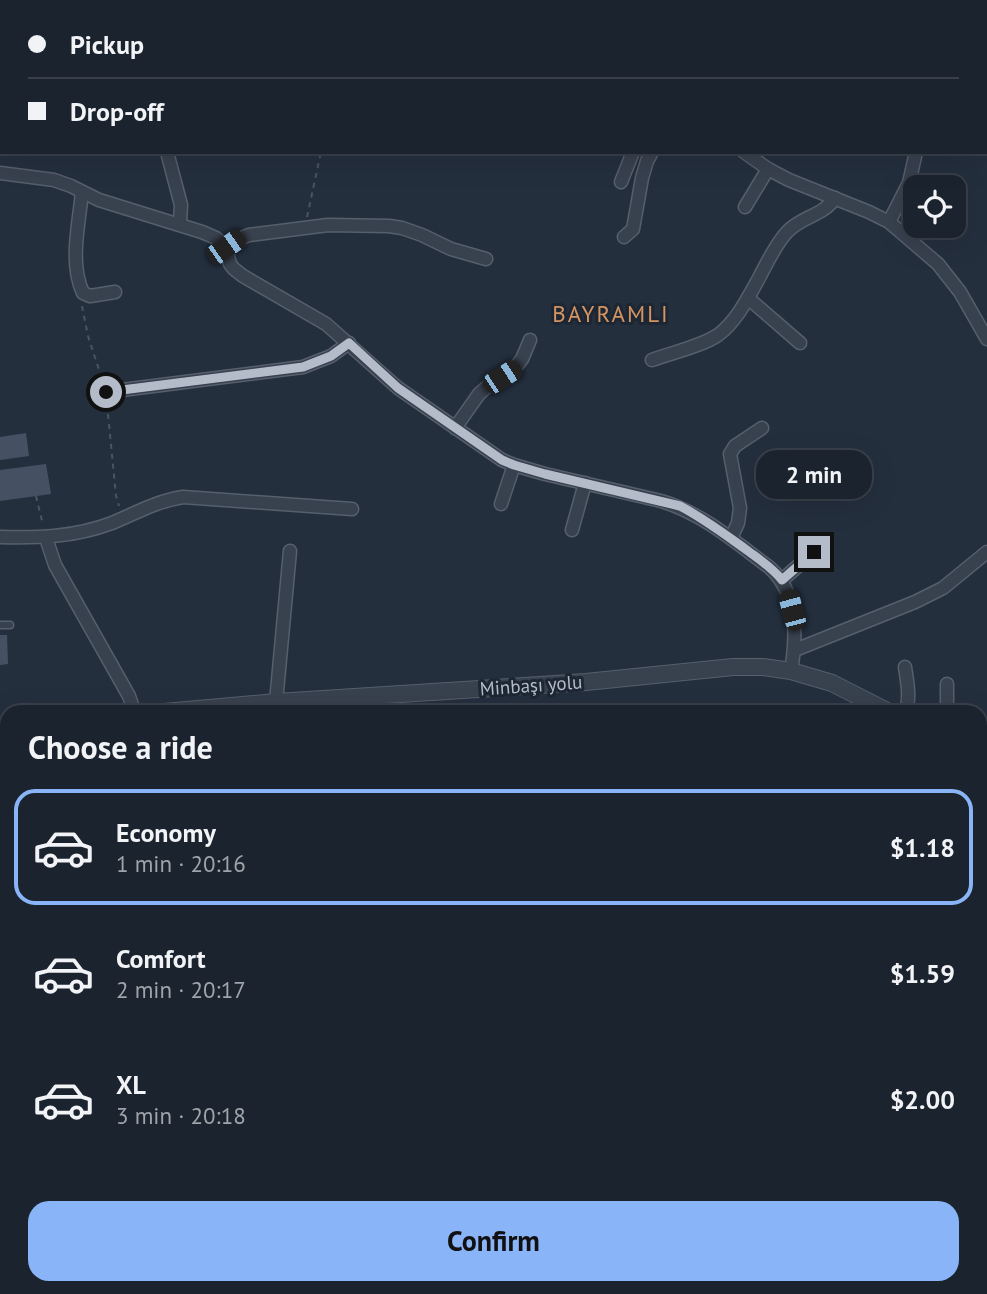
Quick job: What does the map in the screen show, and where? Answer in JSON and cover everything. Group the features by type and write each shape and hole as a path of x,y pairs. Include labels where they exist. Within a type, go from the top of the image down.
{"street":[{"path":"168,154 181,205 180,224"},
{"path":"621,182 632,154"},
{"path":"624,237 633,229 642,178 651,154"},
{"path":"747,154 789,180 889,222 938,264 960,292 987,339"},
{"path":"889,222 909,183 916,154"},
{"path":"745,206 768,169"},
{"path":"0,173 54,180 118,207 180,224 216,238 226,247 234,269 326,324 398,388 492,454 514,465 680,506 695,514 769,566 782,580 792,610 795,637 791,671"},
{"path":"82,192 76,252 77,272 83,293 90,296 115,292"},
{"path":"652,360 709,340 724,330 748,298 786,233 798,222 821,212 835,198"},
{"path":"226,247 249,235 328,225 389,226 402,228 451,249 486,259"},
{"path":"748,298 800,343"},
{"path":"455,428 479,394 514,369 522,359 530,340"},
{"path":"106,392 303,367 331,356 349,343"},
{"path":"731,538 738,523 740,508 730,454 735,446 762,428"},
{"path":"501,504 514,465"},
{"path":"572,530 585,483"},
{"path":"0,537 46,538 82,531 114,522 167,499 183,497 352,509"},
{"path":"46,538 55,565 132,705"},
{"path":"276,702 289,551"},
{"path":"782,580 814,552"},
{"path":"794,650 915,602 943,587 987,552"},
{"name":"Minbaşı yolu","path":"242,705 586,682 733,667 791,671 832,683 875,705"},
{"path":"905,667 908,705"},
{"path":"947,684 947,705"}],"lane":[{"path":"0,625 10,625"}],"path":[{"path":"307,228 307,215 321,154"},
{"path":"83,293 81,301 88,336 106,392 116,496 123,517"},
{"path":"36,496 46,538"}],"building":[{"path":"26,433 29,456 0,460 0,437"},
{"path":"46,464 51,494 0,501 0,470"},
{"path":"0,635 7,635 8,664 0,665"}],"district":[{"name":"BAYRAMLI","path":"611,314"}],"route":[{"path":"106,392 303,367 341,351 349,343 387,380 492,454 514,465 680,506 731,538 769,566 782,580 814,552"}]}
